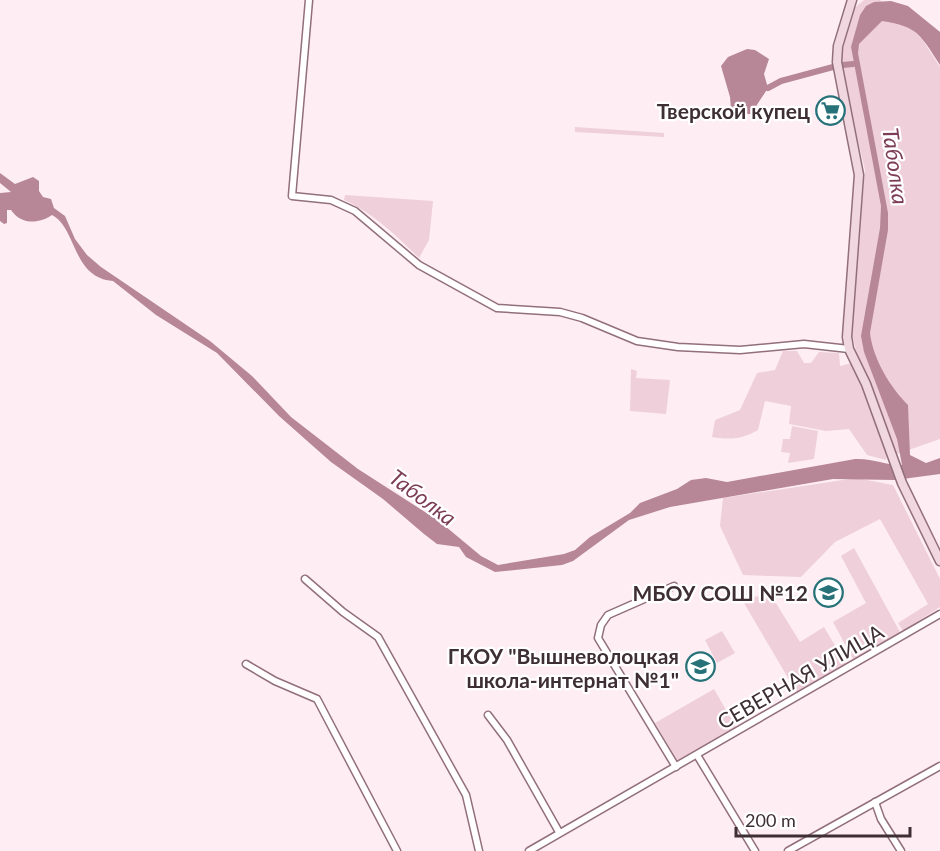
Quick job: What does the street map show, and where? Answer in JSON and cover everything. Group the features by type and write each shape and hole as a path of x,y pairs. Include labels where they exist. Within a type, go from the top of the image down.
{"street":[{"path":"309,0 291,196 331,200 355,211 420,265 497,308 560,312 582,318 637,341 678,347 740,350 804,344 849,349"},
{"path":"852,0 838,46 837,62 859,175 855,250 847,317 849,349 866,384 902,483 940,561"},
{"path":"305,579 378,637 466,795 479,851"},
{"path":"674,586 608,615 598,638 676,767"},
{"name":"СЕВЕРНАЯ УЛИЦА","path":"529,851 940,614"},
{"path":"246,664 317,699 397,851"},
{"path":"488,715 507,740 559,832"},
{"path":"697,755 755,851"},
{"path":"788,851 940,766"},
{"path":"875,802 881,819 901,851"}],"shaded area":[{"path":"864,0 880,0 922,39 940,67 940,439 897,454 856,350 851,331 865,170 845,88 841,57 851,11"},
{"path":"891,1 908,6 940,32 940,65 917,34 911,29 894,23 882,21 859,44 858,53 888,213 888,230 870,333 883,372 908,405 910,455 926,463 940,458 940,474 895,480 833,479 670,507 629,520 573,561 562,565 495,572 466,557 459,547 437,544 383,499 331,462 279,416 217,353 156,315 113,281 100,278 90,271 76,252 60,221 52,215 30,222 15,215 11,210 7,210 7,223 0,221 0,193 11,192 0,183 0,173 15,184 33,177 39,181 39,191 43,197 51,199 54,208 65,216 75,239 87,255 101,267 210,341 252,376 291,417 358,469 439,521 481,556 498,565 564,554 575,550 590,537 630,513 640,503 677,489 691,480 706,478 727,482 855,459 902,465 897,439 864,352 861,336 880,228 881,206 851,47 860,15 866,6 874,2"},
{"path":"747,49 755,50 769,59 764,74 768,88 751,114 738,114 731,109 721,66 728,57"},
{"path":"575,127 664,133 664,137 575,132"},
{"path":"345,195 433,201 429,240 419,258 374,218 344,200"},
{"path":"783,351 797,351 804,363 811,363 819,352 839,353 840,366 852,363 887,455 886,460 867,455 849,429 826,431 789,424 791,406 765,401 758,430 736,438 712,437 715,420 740,410 757,373 775,370"},
{"path":"631,369 637,371 636,378 670,380 666,414 630,411"},
{"path":"792,426 818,431 814,459 788,463 790,453 781,452 783,439 790,439"},
{"path":"856,478 893,485 940,579 940,607 903,631 898,623 928,604 880,519 835,542 801,577 743,575 720,526 723,498"},
{"path":"854,548 900,632 853,659 833,622 866,603 841,556"},
{"path":"771,595 800,642 824,627 846,664 797,693 741,598"},
{"path":"722,631 735,653 717,663 705,640"},
{"path":"714,689 737,729 678,762 655,723"}],"waterway":[{"path":"842,65 853,64"},
{"path":"768,88 781,81 833,67"}],"place":[{"name":"Тверской купец","path":"831,110"},
{"name":"МБОУ СОШ №12","path":"829,592"},
{"name":"ГКОУ \"Вышневолоцкая школа-интернат №1\"","path":"700,667"}],"water label":[{"name":"Таболка","path":"896,166"},
{"name":"Таболка","path":"423,497"}]}
